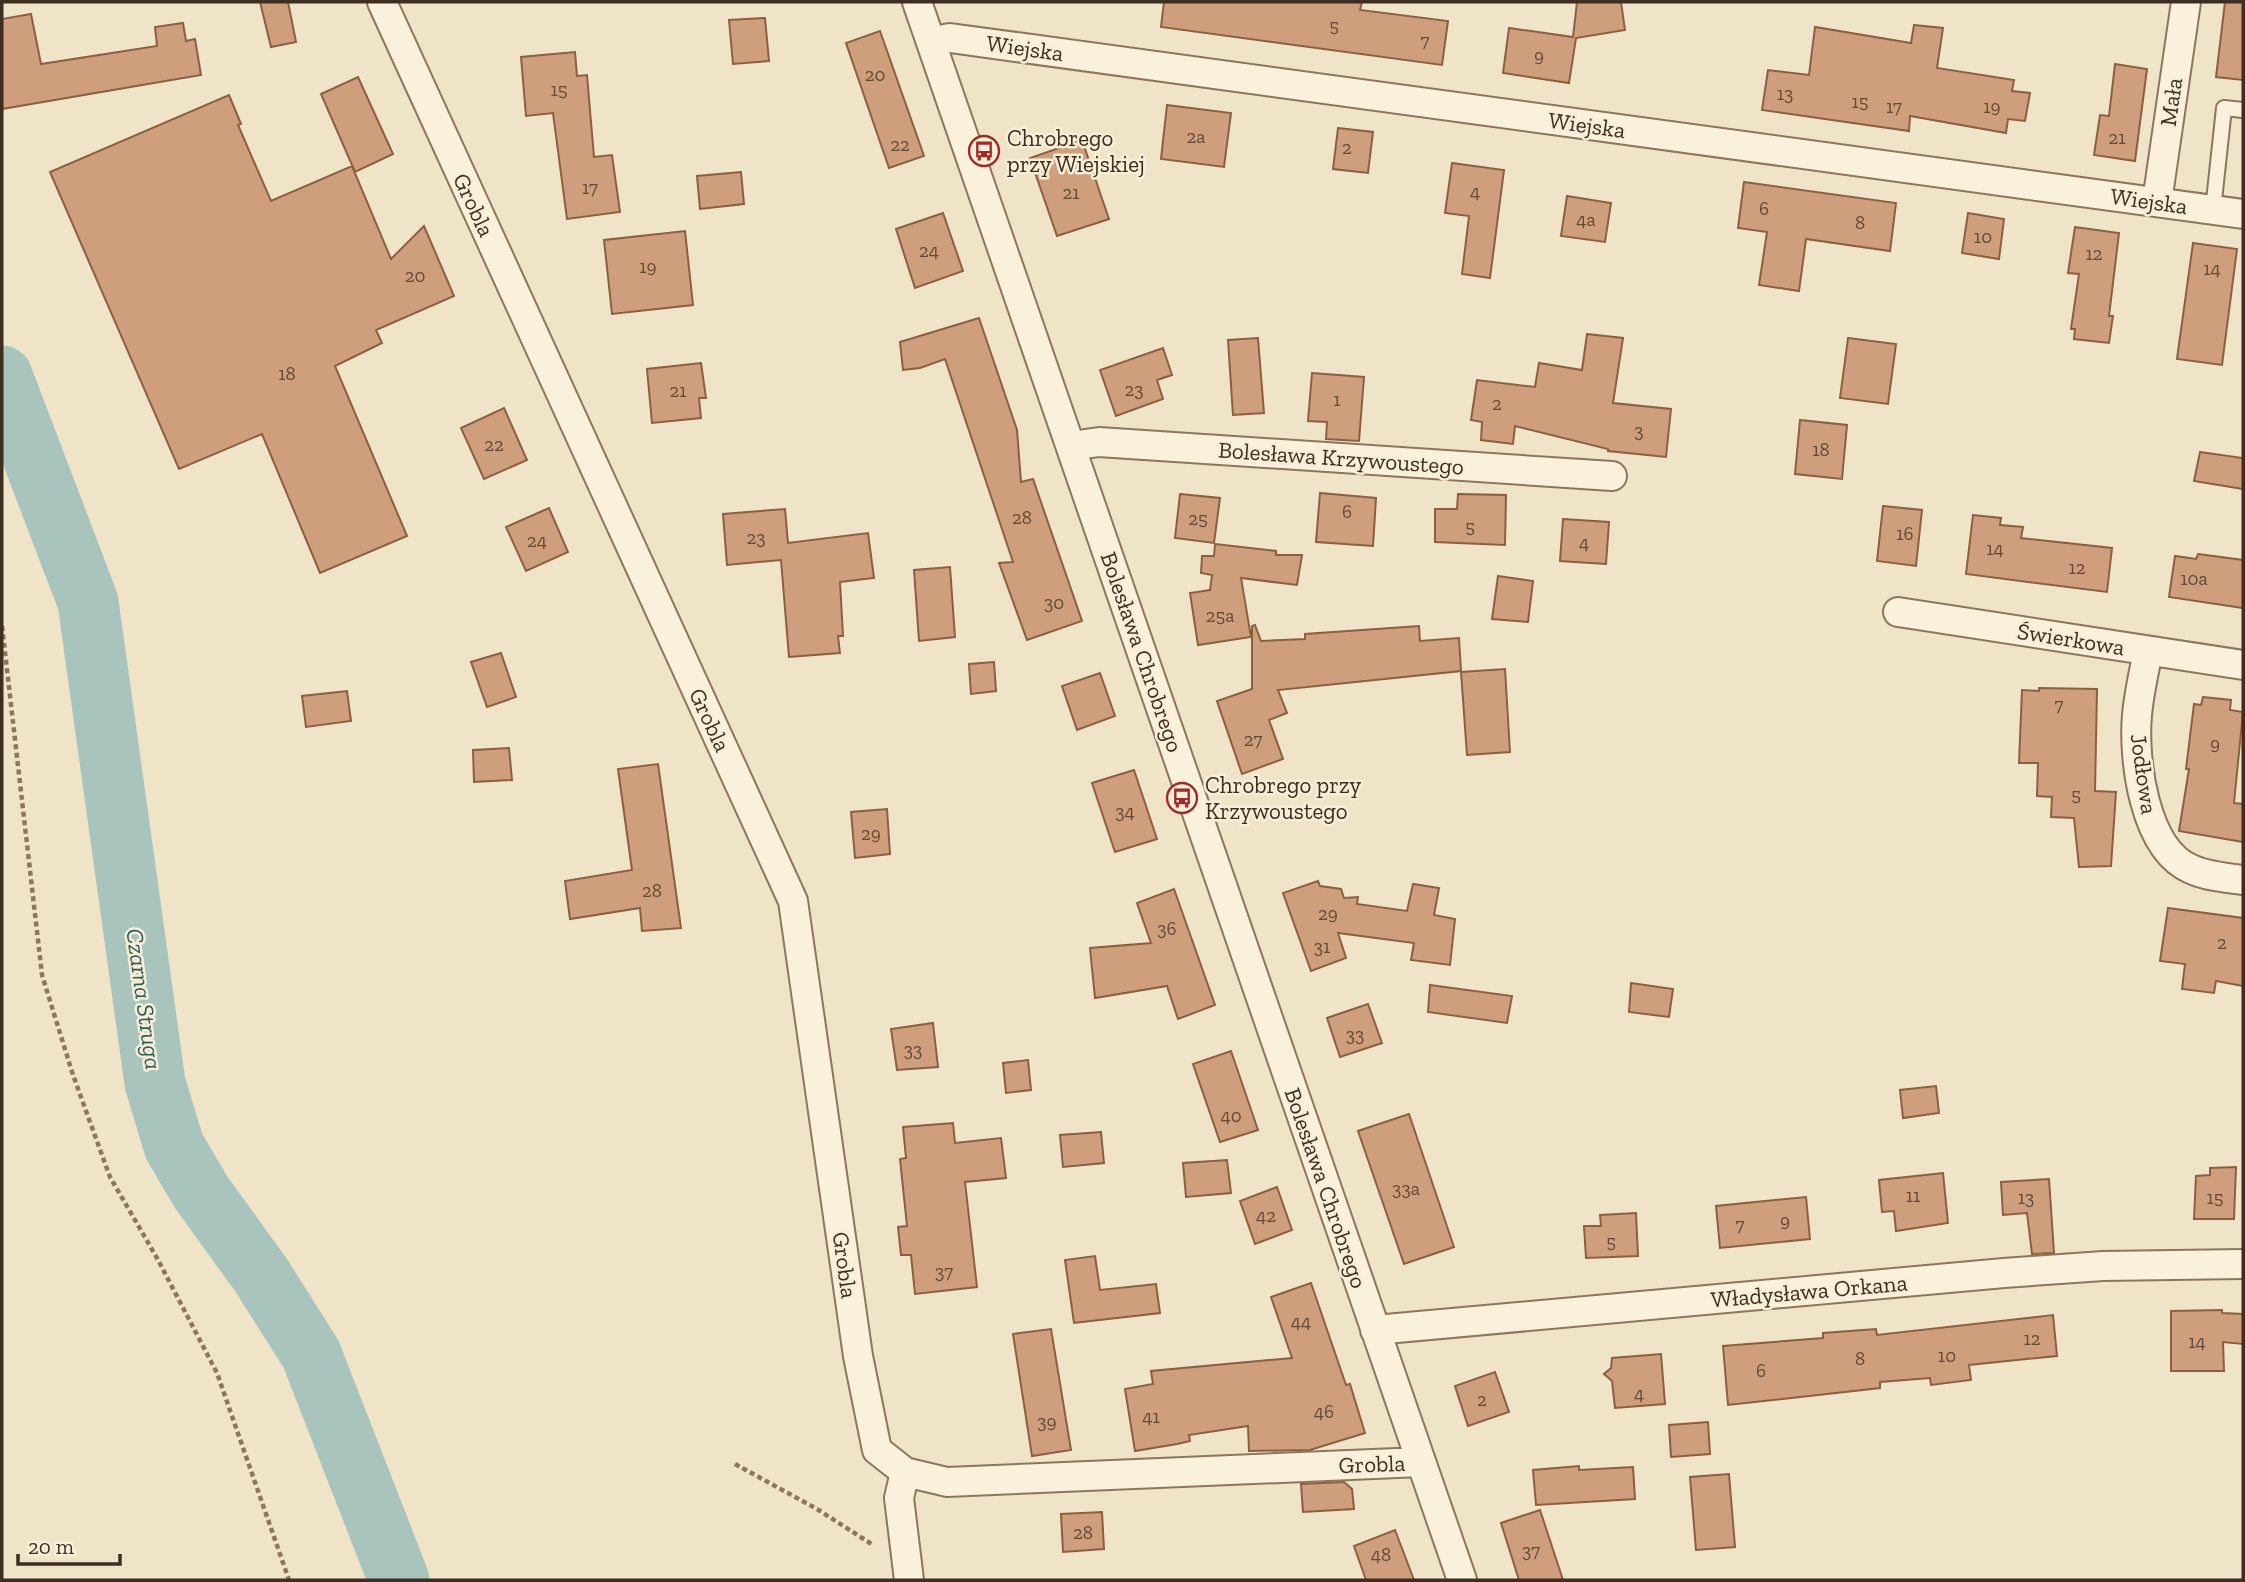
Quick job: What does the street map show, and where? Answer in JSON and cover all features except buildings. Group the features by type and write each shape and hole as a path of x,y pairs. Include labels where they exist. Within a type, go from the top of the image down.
{"street":[{"name":"Grobla","path":"382,2 793,901 863,1382 877,1450 905,1472 947,1482 1421,1462"},
{"name":"Bolesława Chrobrego","path":"917,2 1462,1580"},
{"name":"Mała","path":"2157,202 2186,2"},
{"name":"Wiejska","path":"931,42 950,38 2243,214"},
{"name":"Bolesława Krzywoustego","path":"1071,446 1099,442 1612,476"},
{"name":"Świerkowa","path":"1898,612 2243,665"},
{"name":"Jodłowa","path":"2148,651 2137,716 2138,757 2152,825 2165,850 2189,869 2243,880"},
{"name":"Władysława Orkana","path":"1375,1330 2004,1273 2103,1266 2243,1264"},
{"path":"905,1472 899,1498 909,1580"}],"lane":[{"path":"2213,210 2224,108 2243,110"}],"path":[{"path":"2,626 42,975 73,1075 110,1177 158,1258 216,1373 289,1580"},
{"path":"735,1464 817,1509 874,1545"}],"waterway":[{"name":"Czarna Struga","path":"2,376 88,602 155,1083 174,1146 201,1192 261,1275 311,1354 399,1580"}],"place":[{"name":"Chrobrego przy Wiejskiej","path":"984,151"},
{"name":"Chrobrego przy Krzywoustego","path":"1182,798"}]}
